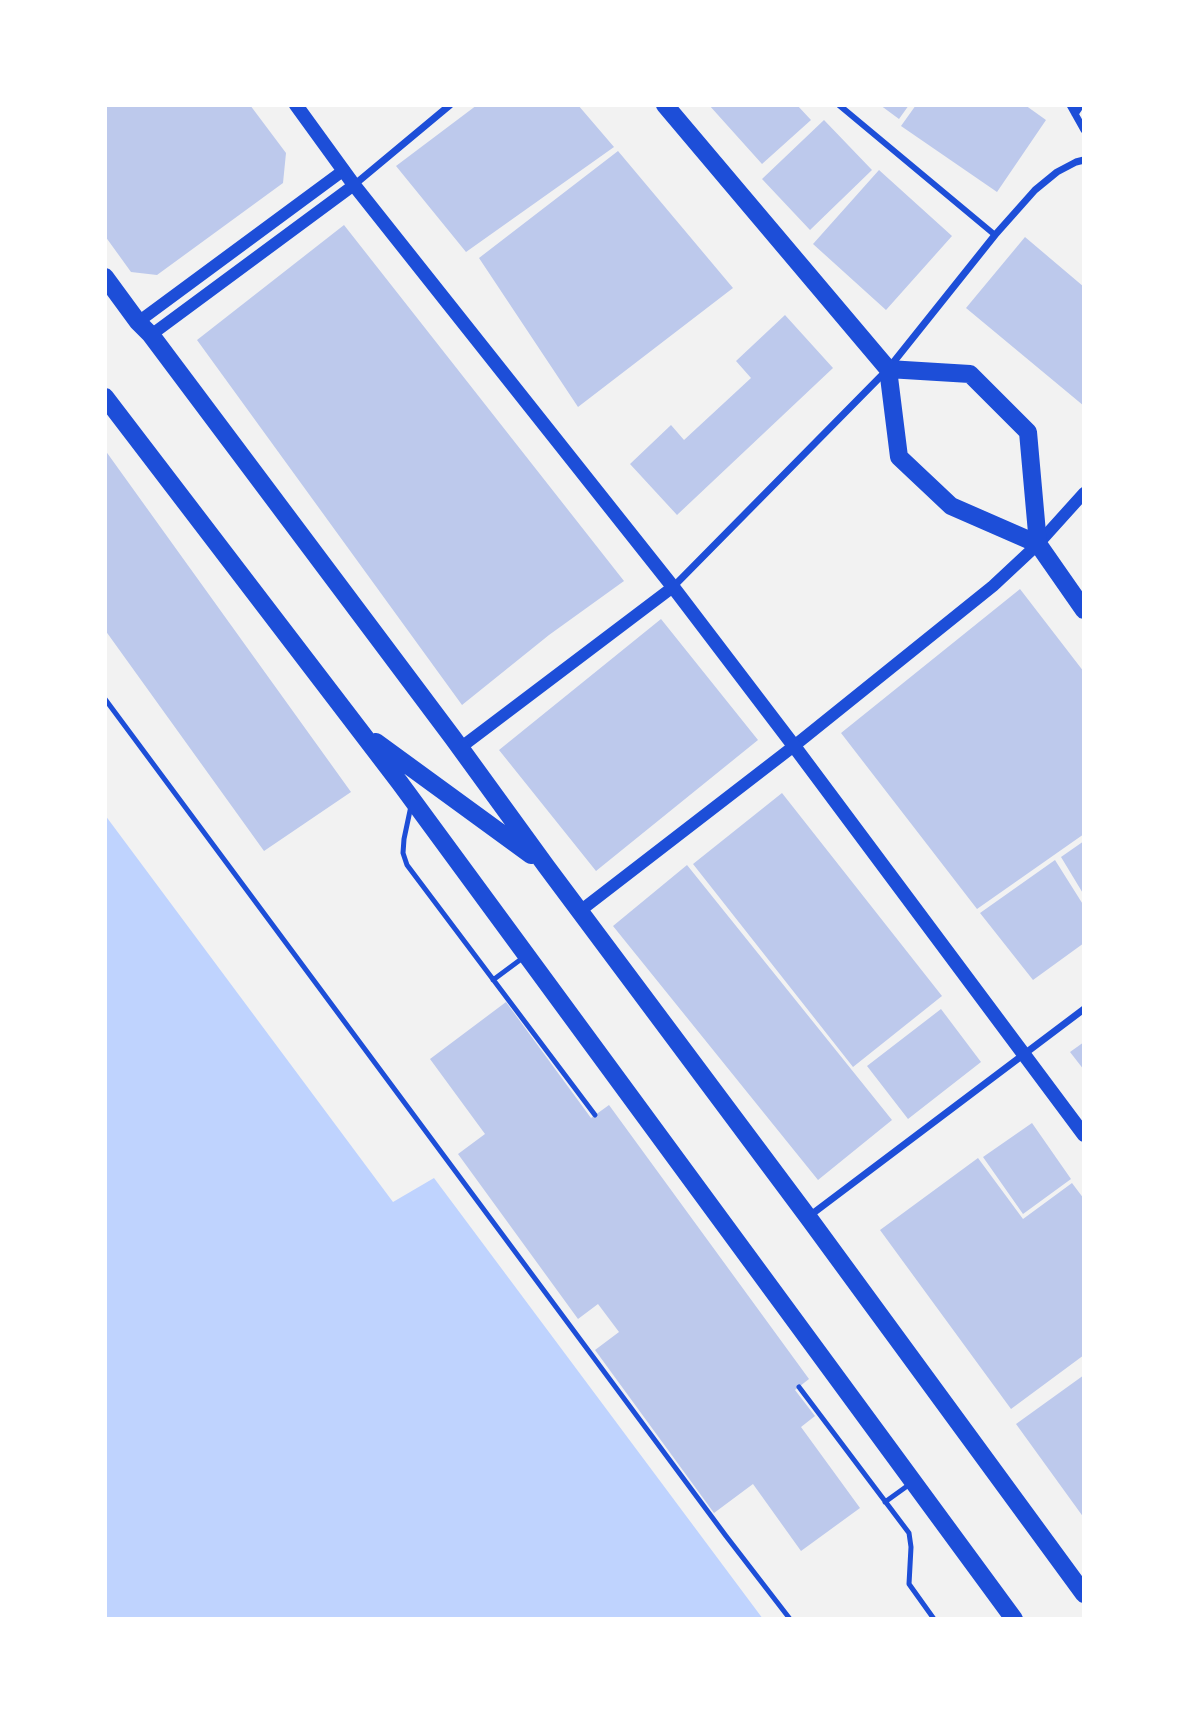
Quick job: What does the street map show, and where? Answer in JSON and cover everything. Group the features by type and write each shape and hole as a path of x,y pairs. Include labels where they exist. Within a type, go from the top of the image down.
{"main road":[{"path":"296,105 354,185 673,587 1084,1135"},
{"path":"672,108 888,369 899,457 951,506 1038,544"},
{"path":"105,277 460,748 1084,1594"},
{"path":"888,369 970,374 1028,432 1038,544 1084,610"},
{"path":"105,397 412,799 1014,1619"},
{"path":"356,727 546,866"}],"street":[{"path":"151,335 354,185 450,105"},
{"path":"839,105 995,235"},
{"path":"1070,105 1084,130"},
{"path":"1075,114 1082,105"},
{"path":"460,748 673,587 888,369 995,235 1035,190 1057,172 1084,160"},
{"path":"138,322 344,170"},
{"path":"580,911 794,746 993,586 1038,544 1084,493"},
{"path":"808,1217 1084,1009"}],"lane":[{"path":"105,699 789,1619"},
{"path":"412,799 404,839 403,853 407,865 595,1115"},
{"path":"493,980 527,955"},
{"path":"799,1387 909,1533 909,1584 934,1619"},
{"path":"885,1502 913,1482"}],"water":[{"path":"105,815 393,1202 434,1178 763,1619 105,1619"}],"building":[{"path":"105,105 250,105 286,153 283,183 157,275 131,272 105,236"},
{"path":"477,105 578,105 614,147 466,252 396,166"},
{"path":"709,105 797,105 811,120 762,164"},
{"path":"880,105 909,105 899,119"},
{"path":"916,105 1025,105 1046,120 997,192 901,126"},
{"path":"824,120 872,170 810,230 762,179"},
{"path":"618,151 733,288 578,407 479,258"},
{"path":"879,170 952,236 886,310 813,244"},
{"path":"344,225 624,581 549,635 462,705 197,340"},
{"path":"1025,237 1084,287 1084,406 966,308"},
{"path":"785,315 833,368 677,515 630,464 671,425 684,440 751,378 736,361"},
{"path":"105,450 351,792 264,851 105,630"},
{"path":"1020,589 1084,672 1084,834 977,909 841,733"},
{"path":"661,619 758,740 596,871 499,750"},
{"path":"782,793 942,996 853,1067 693,864"},
{"path":"1084,841 1084,895 1061,857"},
{"path":"1055,860 1084,906 1084,943 1033,980 980,913"},
{"path":"687,865 892,1120 818,1180 613,926"},
{"path":"506,1002 591,1118 609,1105 809,1379 795,1390 815,1416 801,1427 860,1508 801,1551 753,1484 714,1513 595,1350 619,1332 598,1304 578,1319 458,1154 485,1134 430,1059"},
{"path":"941,1009 981,1062 908,1119 867,1066"},
{"path":"1084,1042 1084,1070 1070,1052"},
{"path":"1032,1123 1071,1179 1023,1214 983,1157"},
{"path":"978,1158 1023,1219 1072,1183 1084,1199 1084,1355 1011,1409 880,1230"},
{"path":"1084,1375 1084,1518 1016,1424"}]}
